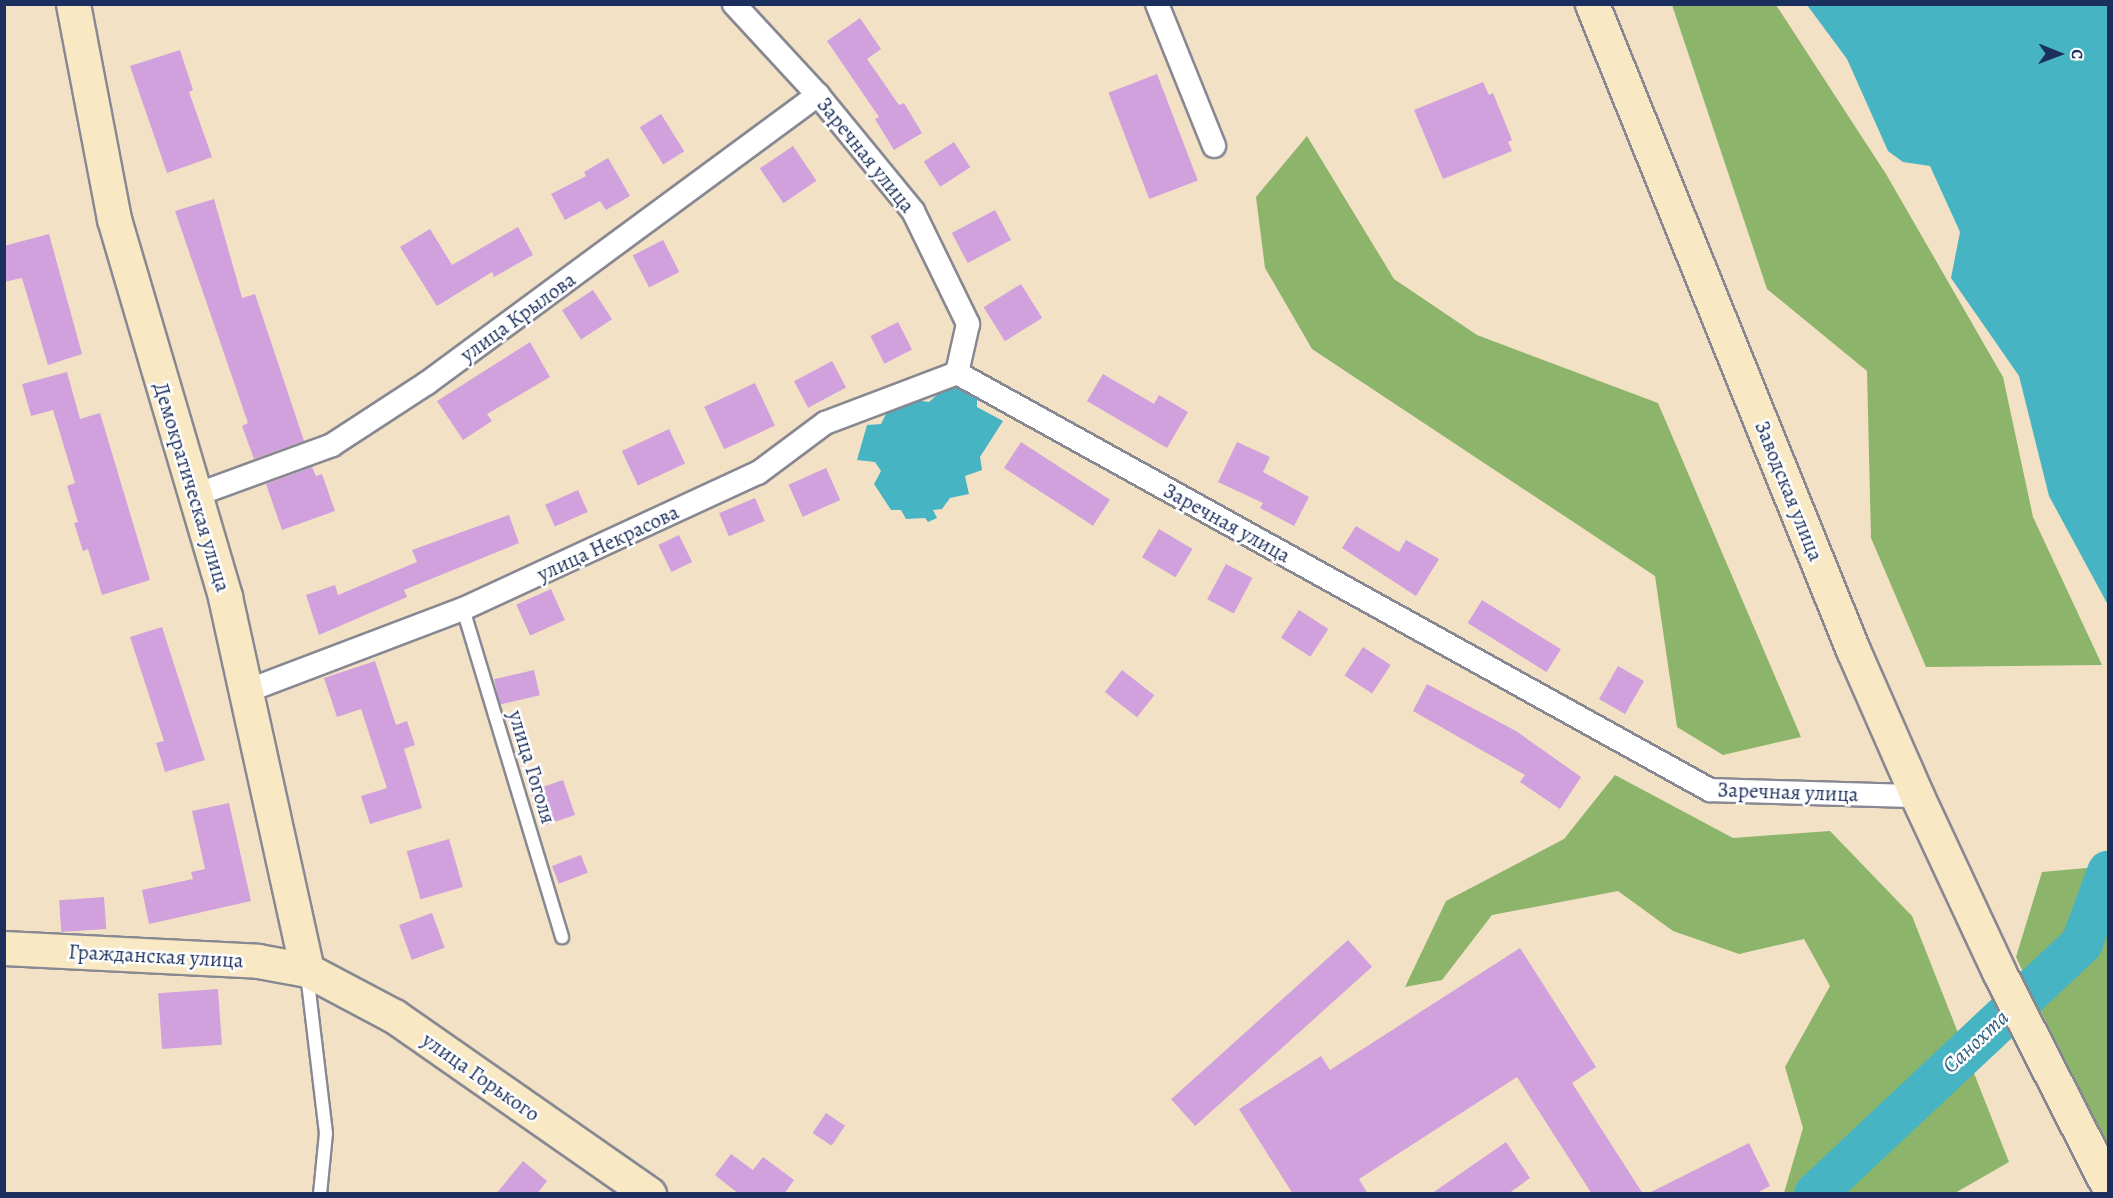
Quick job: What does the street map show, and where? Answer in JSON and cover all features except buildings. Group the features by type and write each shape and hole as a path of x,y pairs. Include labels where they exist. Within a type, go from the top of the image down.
{"street":[{"name":"Демократическая улица","path":"73,4 114,219 193,496 225,597 307,970"},
{"name":"Заречная улица","path":"734,4 818,95 918,222 968,324 957,373 1710,790 1917,796"},
{"path":"1157,4 1214,146"},
{"name":"Заводская улица","path":"1592,4 1848,639 1917,796 2000,972 2109,1186"},
{"name":"улица Крылова","path":"193,496 332,445 436,376 818,95"},
{"name":"улица Некрасова","path":"246,691 464,609 758,473 825,423 957,373"},
{"name":"Гражданская улица","path":"4,948 258,961 307,970"},
{"name":"улица Горького","path":"307,970 394,1016 649,1194"}],"lane":[{"name":"улица Гоголя","path":"464,609 562,937"},
{"path":"307,970 326,1132 320,1194"}],"green space":[{"path":"1672,5 1776,5 1886,174 2003,377 2033,517 2102,665 1926,667 1871,538 1867,371 1767,289"},
{"path":"1307,136 1394,279 1477,335 1658,403 1801,737 1723,755 1677,727 1655,576 1312,349 1265,268 1256,197"},
{"path":"1615,775 1733,838 1830,831 1912,916 2009,1162 1955,1193 1784,1193 1803,1128 1785,1067 1830,986 1804,939 1739,954 1673,931 1618,891 1492,915 1442,980 1405,987 1446,901 1564,839"},
{"path":"2108,866 2108,1157 2016,957 2042,872"}],"water":[{"path":"1807,5 2108,5 2108,605 2049,496 2019,376 1951,278 1960,232 1930,166 1903,162 1888,151 1847,59"},
{"path":"950,383 977,396 977,407 1003,421 980,457 982,470 965,476 969,494 950,498 942,509 933,510 937,518 928,522 925,518 906,519 901,510 891,510 874,484 881,471 875,462 857,460 867,425 881,424 887,412 916,400 929,402"}],"waterway":[{"name":"Санохта","path":"1815,1194 2082,943 2108,872"}]}
